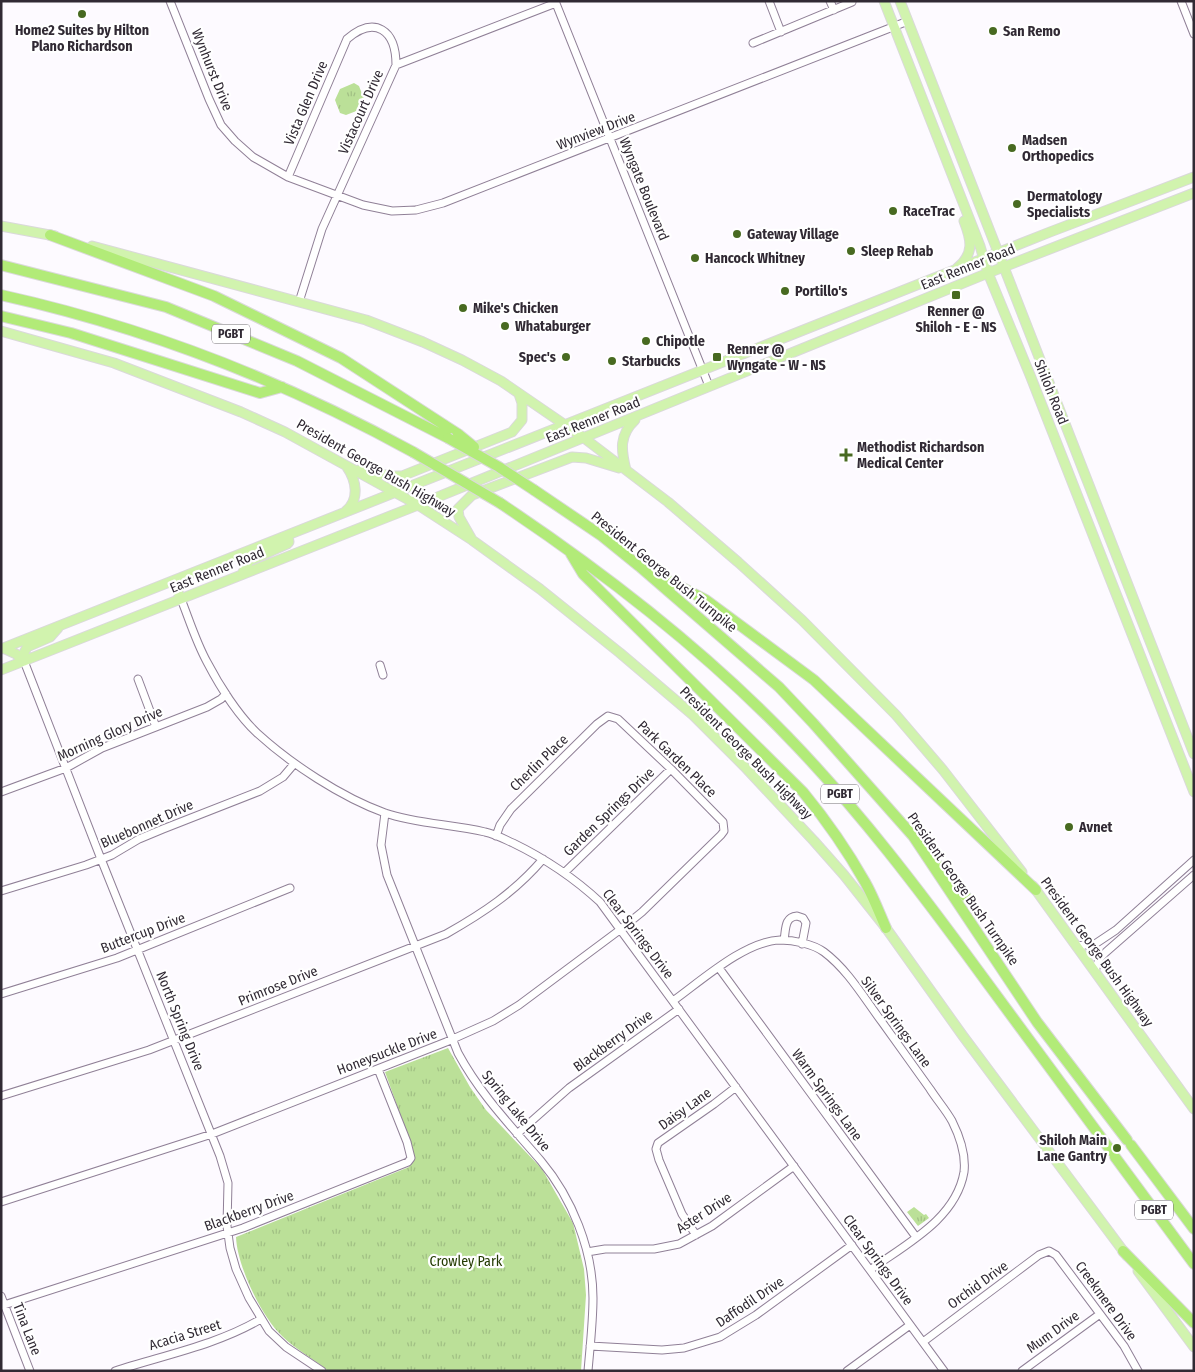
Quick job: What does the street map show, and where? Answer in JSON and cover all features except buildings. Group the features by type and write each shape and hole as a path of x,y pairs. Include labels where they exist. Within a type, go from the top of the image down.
{"highway":[{"path":"50,235 214,296 341,358 453,436"},
{"name":"PGBT","path":"1,265 166,307 297,361 453,436"},
{"name":"PGBT","path":"1,295 81,315 153,337 223,362 351,419 413,452 500,503 567,549 640,604 770,719 823,774 921,893 1194,1264"},
{"path":"1,316 71,333 260,392 282,387"},
{"name":"President George Bush Turnpike","path":"453,436 602,536 779,687 913,836 1037,1022 1194,1229"},
{"path":"567,549 583,574 803,792 818,810 851,858 866,884 886,928"},
{"path":"639,566 706,600 814,680 1036,890"},
{"path":"913,836 968,899"},
{"path":"1123,1251 1194,1323"}],"main road":[{"name":"Shiloh Road","path":"884,1 939,140 988,273 1194,792"},
{"name":"Shiloh Road","path":"900,1 1194,754"},
{"path":"939,140 953,134"},
{"path":"952,174 950,183 971,241 968,253 962,264 953,271"},
{"name":"East Renner Road","path":"2,649 999,252 1194,177"},
{"name":"East Renner Road","path":"1,670 638,417 709,386 988,273 1194,193"},
{"name":"President George Bush Highway","path":"1,226 50,235 366,320 421,341 462,360 500,381 584,438 738,562 847,664 896,715 943,770 1036,890 1194,1109"},
{"path":"868,322 868,314 874,302"},
{"path":"820,341 831,330 830,320"},
{"name":"President George Bush Highway","path":"1,331 114,362 214,401 285,432 418,505 472,540 540,589 693,715 814,841 886,928 963,1036 1194,1347"},
{"path":"1030,375 1044,370"},
{"path":"347,466 372,473 402,476 512,432 522,420 522,404 519,394"},
{"path":"626,470 622,454 622,441 629,426 638,417"},
{"path":"472,540 459,517 458,509 472,495 572,457 586,458 626,470"},
{"path":"344,514 351,507 355,497 356,486 347,466"},
{"path":"242,574 249,561 287,544 289,542 288,536"},
{"path":"1096,544 1111,543"},
{"path":"173,581 181,599"},
{"path":"24,661 24,652 27,646 50,637 60,626"},
{"path":"2,649 16,654 24,661"}],"street":[{"name":"Wynhurst Drive","path":"170,1 221,125 253,157 288,177"},
{"path":"769,1 781,32"},
{"path":"830,1 834,10"},
{"path":"1181,1 1194,34"},
{"name":"Vistacourt Drive","path":"299,302 322,229 396,65 555,2"},
{"name":"Wyngate Boulevard","path":"555,2 709,386"},
{"path":"753,43 852,2"},
{"name":"Wynview Drive","path":"288,177 362,206 392,211 416,210 443,203 611,139 908,21"},
{"name":"Vista Glen Drive","path":"288,177 347,39 357,30 364,28 381,29 388,34 393,42 396,52 396,65"},
{"name":"Clear Springs Drive","path":"181,599 206,660 226,694 256,732 294,764 338,791 385,813 430,823 486,832 496,836 565,872 579,882 600,902 944,1371"},
{"name":"North Spring Drive","path":"24,661 220,1156 228,1183 228,1234 236,1269 249,1298 269,1331 286,1347 322,1371"},
{"path":"380,665 383,675"},
{"path":"138,679 156,727"},
{"name":"Morning Glory Drive","path":"1,792 66,768 102,748 207,707 226,694"},
{"name":"Park Garden Place","path":"608,716 618,719 671,769 715,813 724,826"},
{"name":"Cherlin Place","path":"496,836 500,825 515,805 597,724 608,716"},
{"name":"Bluebonnet Drive","path":"1,891 86,865 155,832 260,791 283,777 294,764"},
{"name":"Garden Springs Drive","path":"565,872 671,769"},
{"name":"Spring Lake Drive","path":"385,813 382,832 384,861 452,1040 467,1070 501,1116 557,1182 572,1209 587,1252 593,1297 588,1371"},
{"name":"Honeysuckle Drive","path":"1,1202 212,1134 452,1040 507,1013 642,912 721,835 724,831 724,826"},
{"name":"Primrose Drive","path":"1,1096 149,1050 446,934 472,920 512,892 543,859"},
{"path":"1076,946 1095,944 1104,939 1194,860"},
{"path":"1096,972 1099,959 1106,952 1194,875"},
{"name":"Buttercup Drive","path":"1,994 138,950 290,888"},
{"path":"1141,908 1149,914"},
{"path":"784,940 787,922 790,918 797,916 803,918 806,923 802,944"},
{"name":"Silver Springs Lane","path":"673,1001 750,948 764,942 784,940 822,951 840,967 904,1052 951,1119 962,1146 964,1170 960,1187 947,1211 932,1225 870,1270"},
{"name":"Warm Springs Lane","path":"719,968 916,1237"},
{"name":"Blackberry Drive","path":"517,1134 569,1088 679,1009"},
{"name":"Blackberry Drive","path":"3,1306 228,1234 408,1162 411,1158 410,1153 378,1069"},
{"name":"Daisy Lane","path":"696,1235 682,1214 656,1150 658,1143 714,1104 736,1086"},
{"name":"Aster Drive","path":"587,1252 605,1249 669,1247 712,1226 794,1166"},
{"name":"Daffodil Drive","path":"590,1346 662,1350 684,1348 720,1337 756,1315 852,1245"},
{"name":"Creekmere Drive","path":"1049,1251 1056,1255 1124,1346 1138,1371"},
{"name":"Orchid Drive","path":"923,1342 1039,1255 1049,1251"},
{"name":"Tina Lane","path":"1,1296 3,1306 30,1371"},
{"name":"Mum Drive","path":"1022,1371 1100,1314"},
{"name":"Acacia Street","path":"115,1371 212,1341 244,1329 261,1319"},
{"path":"846,1371 910,1324"}],"green space":[{"path":"354,83 359,86 364,99 359,110 346,115 340,113 335,100 340,89"},
{"name":"Crowley Park","path":"448,1048 470,1087 486,1110 542,1169 573,1223 584,1269 586,1295 581,1371 328,1371 293,1346 274,1327 258,1303 245,1275 237,1248 236,1237 409,1167 413,1150 385,1072"},
{"path":"914,1207 929,1218 918,1226 907,1212"}],"place":[{"name":"Home2 Suites by Hilton Plano Richardson","path":"82,14"},
{"name":"San Remo","path":"993,31"},
{"name":"Madsen Orthopedics","path":"1012,148"},
{"name":"Dermatology Specialists","path":"1017,204"},
{"name":"RaceTrac","path":"893,211"},
{"name":"Gateway Village","path":"737,234"},
{"name":"Sleep Rehab","path":"851,251"},
{"name":"Hancock Whitney","path":"695,258"},
{"name":"Portillo's","path":"785,291"},
{"name":"Renner @ Shiloh - E - NS","path":"956,295"},
{"name":"Mike's Chicken","path":"463,308"},
{"name":"Whataburger","path":"505,326"},
{"name":"Chipotle","path":"646,341"},
{"name":"Spec's","path":"566,357"},
{"name":"Renner @ Wyngate - W - NS","path":"717,357"},
{"name":"Starbucks","path":"612,361"},
{"name":"Methodist Richardson Medical Center","path":"846,455"},
{"name":"Avnet","path":"1069,827"},
{"name":"Shiloh Main Lane Gantry","path":"1117,1148"}]}
